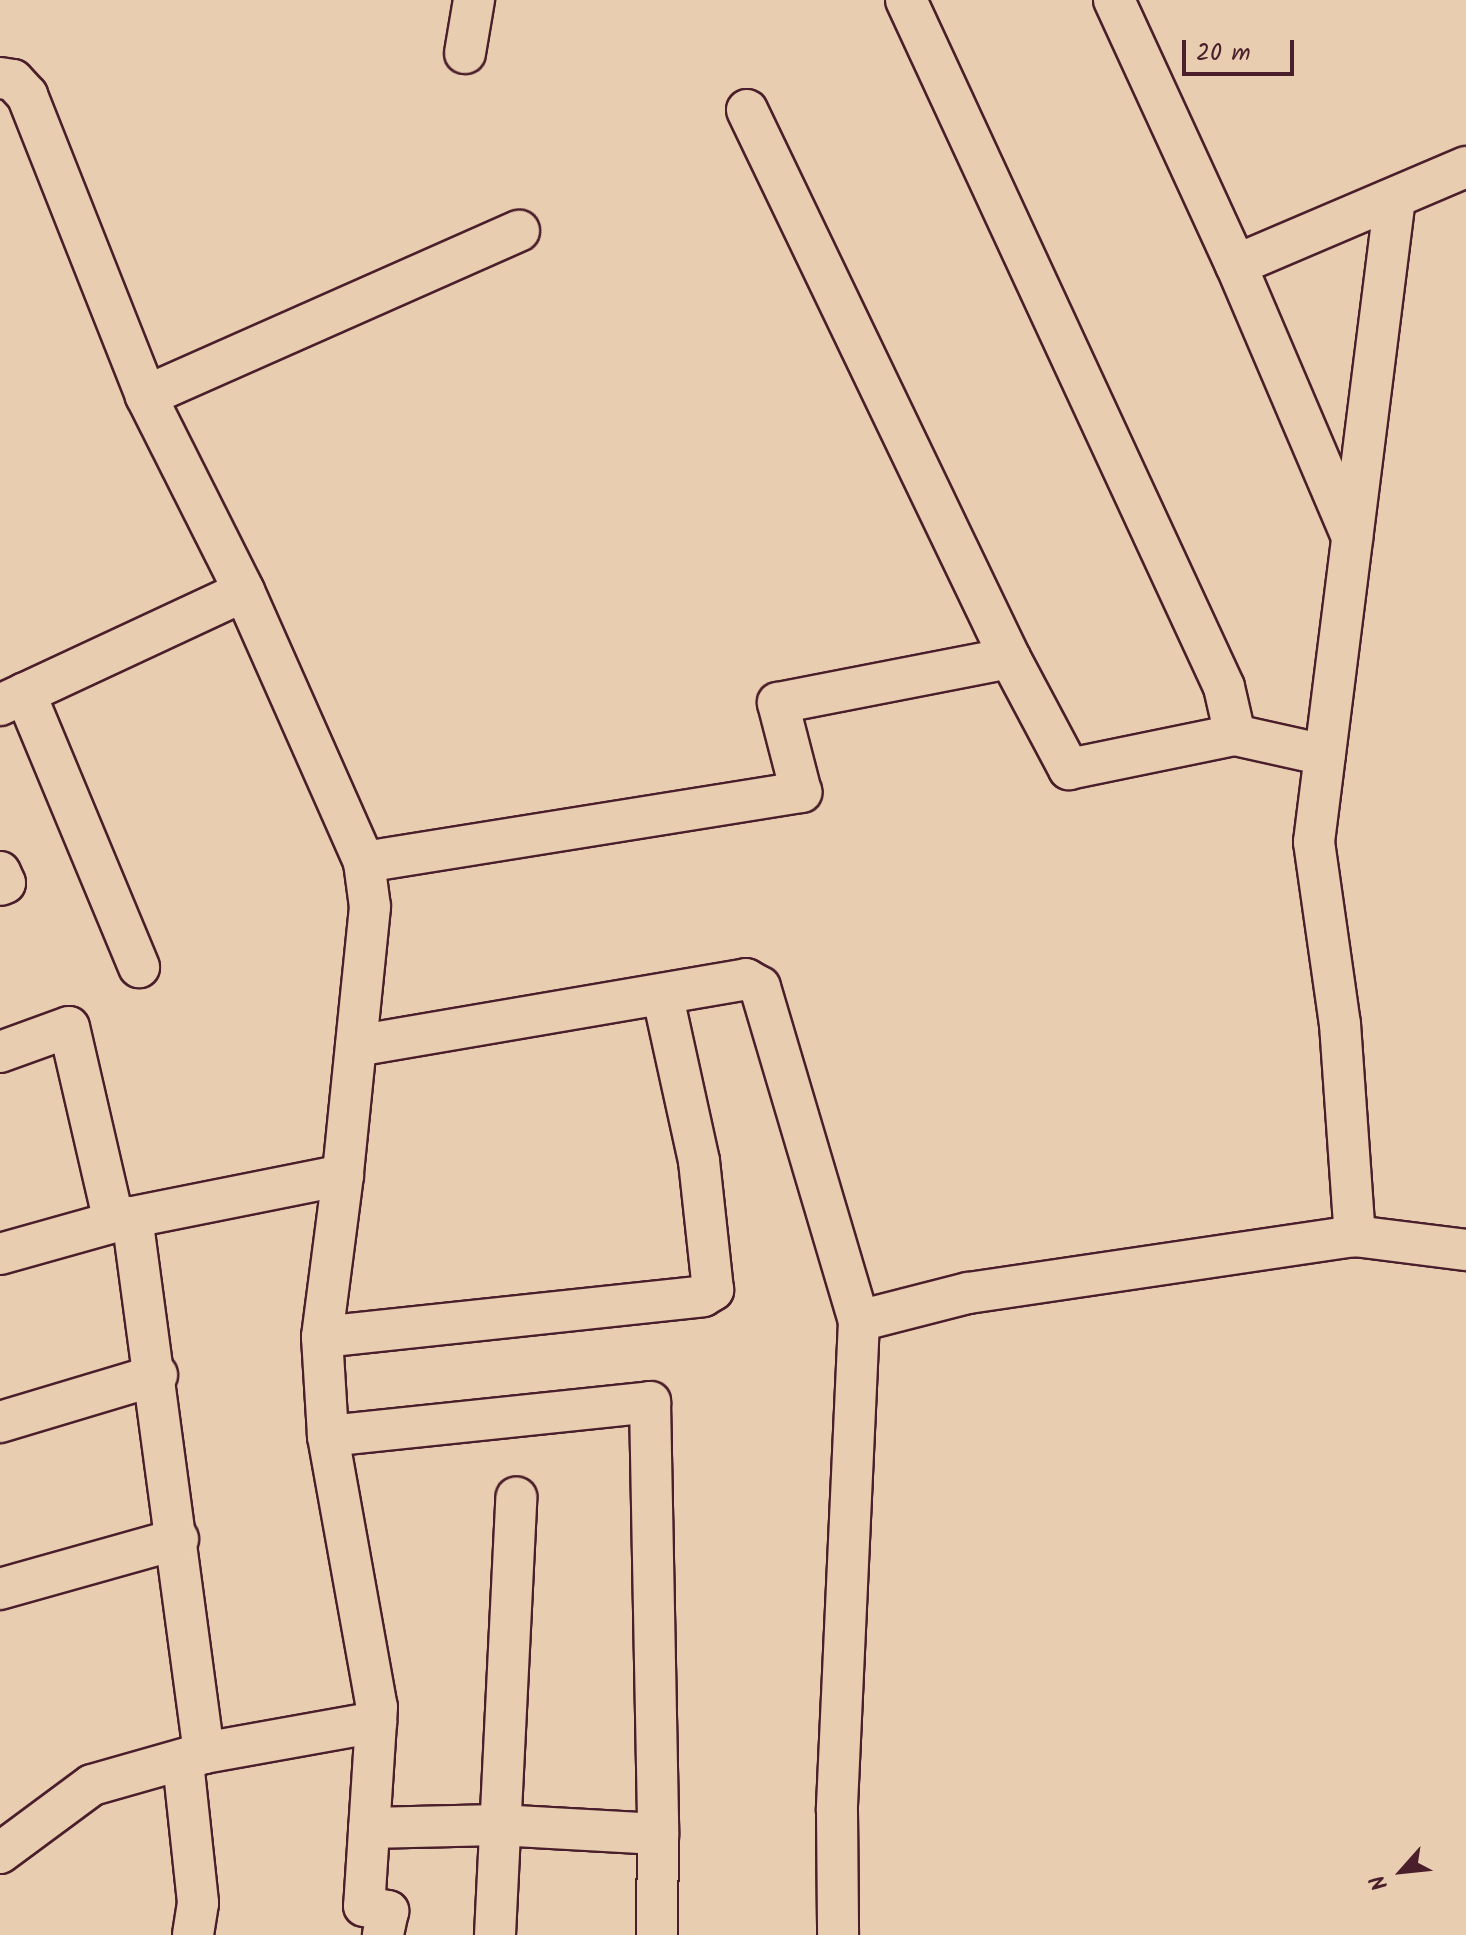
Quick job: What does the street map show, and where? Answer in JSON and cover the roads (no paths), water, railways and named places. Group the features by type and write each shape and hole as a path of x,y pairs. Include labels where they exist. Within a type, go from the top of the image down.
{"street":[{"path":"465,53 474,0"},
{"path":"906,0 1224,687 1235,735"},
{"path":"1114,0 1236,265 1352,537"},
{"path":"0,78 13,80 27,95 146,396 244,591 364,862 370,907 343,1175 322,1337 328,1436 376,1722 364,1906 388,1911 383,1935"},
{"path":"747,110 1010,658 1069,769 1235,735 1325,755"},
{"path":"1236,265 1466,167"},
{"path":"1355,1236 1340,1024 1314,842 1395,198"},
{"path":"146,396 519,231"},
{"path":"139,967 12,699 244,591"},
{"path":"364,862 801,792 778,703 1010,658"},
{"path":"0,872 5,883 0,885"},
{"path":"356,1046 663,997 746,979 760,987 859,1321 837,1811 838,1935"},
{"path":"322,1337 703,1296 713,1290 699,1161 663,997"},
{"path":"0,1052 69,1027 123,1220 157,1375 178,1539 194,1757 198,1903 193,1935"},
{"path":"0,1254 123,1220 343,1175"},
{"path":"859,1321 982,1291 1355,1236 1466,1250"},
{"path":"0,1422 157,1375"},
{"path":"328,1436 650,1402 657,1935"},
{"path":"495,1935 516,1498"},
{"path":"0,1589 178,1539"},
{"path":"0,1853 92,1785 194,1757 376,1722"},
{"path":"369,1828 498,1825 658,1834"}]}
